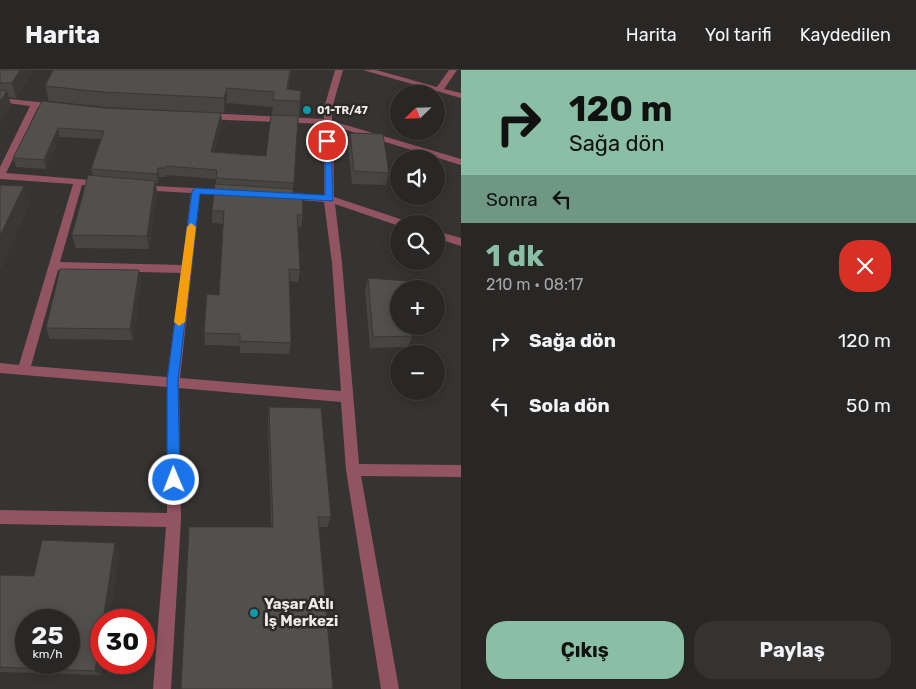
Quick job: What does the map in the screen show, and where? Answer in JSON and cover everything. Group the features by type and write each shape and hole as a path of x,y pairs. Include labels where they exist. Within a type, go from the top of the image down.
{"street":[{"path":"339,70 328,108 329,198 337,263 352,470 390,689"},
{"path":"367,70 421,85"},
{"path":"442,85 453,70"},
{"path":"445,92 461,96"},
{"path":"0,100 70,108"},
{"path":"35,104 0,176 108,184"},
{"path":"192,116 327,122 461,162"},
{"path":"24,370 52,266 78,182"},
{"path":"127,186 244,194"},
{"path":"162,689 174,520 173,381 196,191"},
{"path":"272,195 329,198 390,219"},
{"path":"445,237 461,242"},
{"path":"52,266 186,269"},
{"path":"0,368 347,397"},
{"path":"352,470 461,471"},
{"path":"0,517 174,520"}],"building":[{"path":"0,70 20,70 12,83 0,83"},
{"path":"53,70 290,70 287,89 301,91 300,101 273,100 274,92 227,88 224,98 103,92 45,86"},
{"path":"0,90 7,91 0,102"},
{"path":"42,101 104,108 221,113 211,152 266,156 271,115 298,116 294,183 216,178 217,170 166,166 165,168 158,168 157,174 91,169 104,131 58,128 44,160 13,158"},
{"path":"350,133 383,134 389,173 354,171"},
{"path":"88,175 155,181 147,236 72,235"},
{"path":"215,184 293,189 293,192 302,193 303,215 297,215 300,270 289,269 291,343 240,341 240,334 204,333 207,294 219,295 224,211 212,211"},
{"path":"0,185 24,186 0,236"},
{"path":"60,269 139,270 130,329 46,328"},
{"path":"368,278 393,280 390,280 390,335 412,336 373,337"},
{"name":"Yaşar Atlı İş Merkezi","path":"269,407 321,408 331,517 318,517 333,689 181,689 189,527 273,527"},
{"path":"42,540 115,543 105,609 90,609 90,671 80,670 80,609 15,609 15,668 0,667 0,575 34,576"}],"slow traffic":[{"path":"179,322 191,227"}],"place":[{"name":"01-TR/47","path":"307,110"},
{"name":"Yaşar Atlı İş Merkezi","path":"254,613"}],"route":[{"path":"174,480 173,381 196,191 329,198 327,141"}]}
